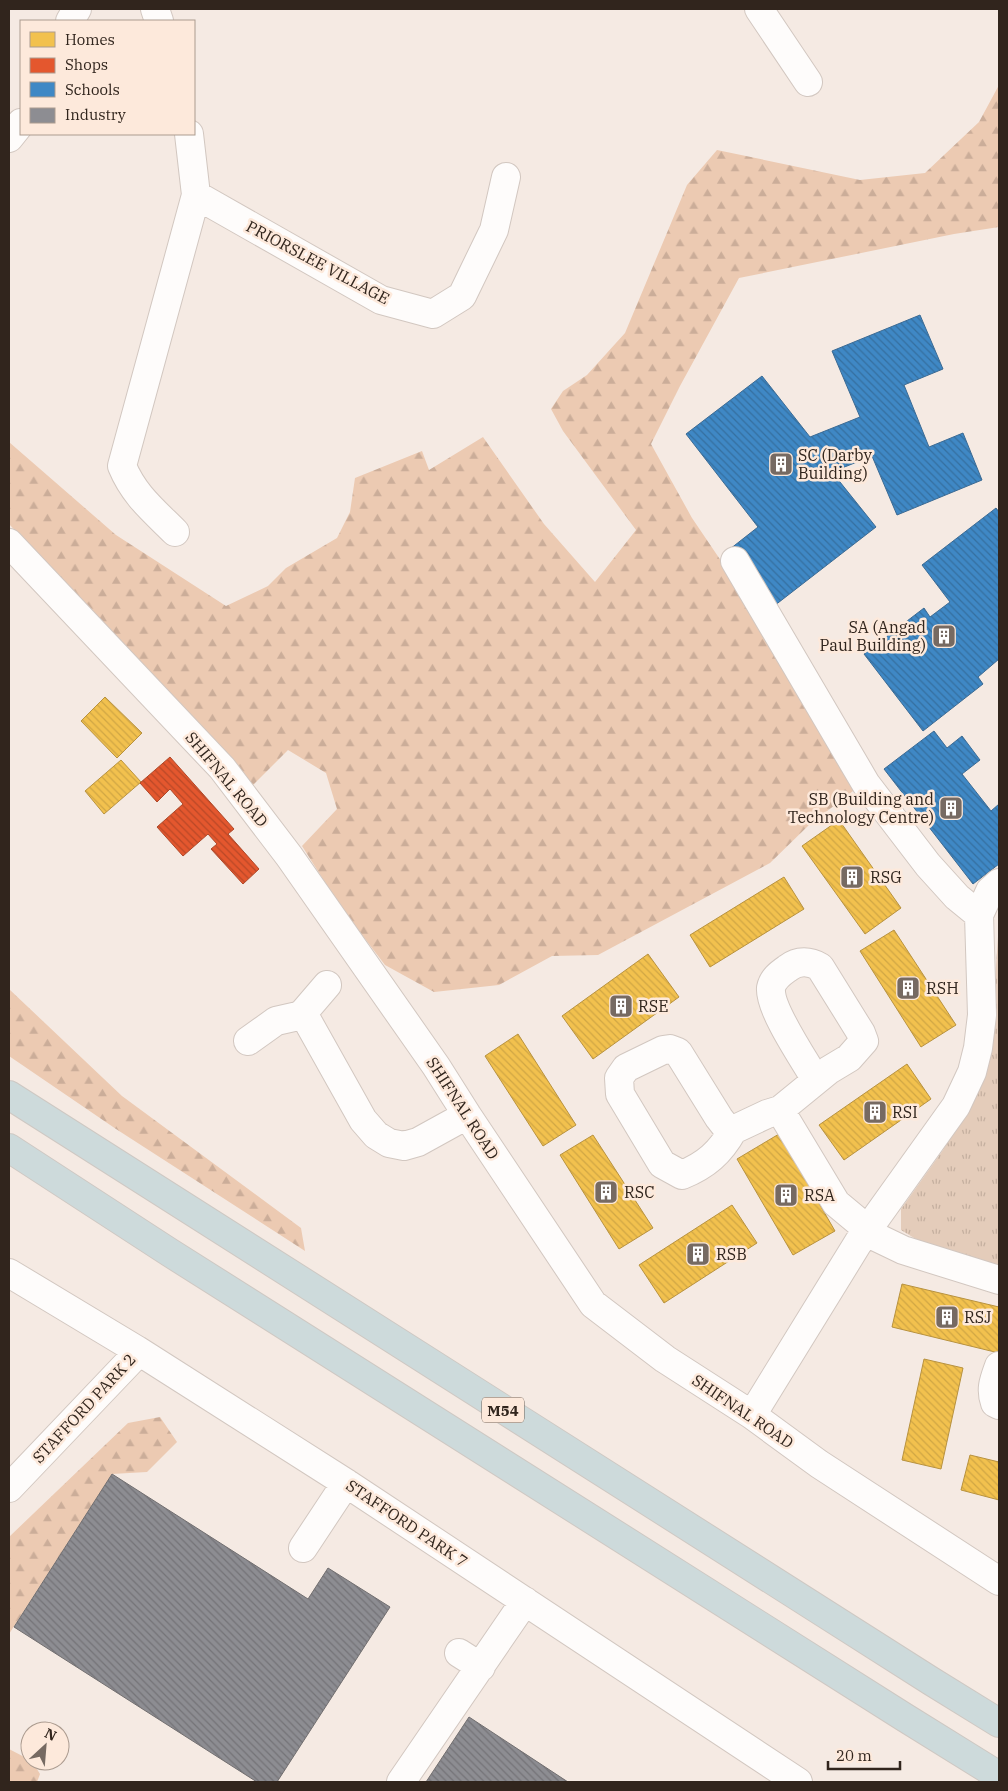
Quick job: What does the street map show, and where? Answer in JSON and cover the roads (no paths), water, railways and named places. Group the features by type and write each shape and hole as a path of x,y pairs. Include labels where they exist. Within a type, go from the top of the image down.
{"highway":[{"name":"M54","path":"9,1094 922,1676 999,1723"},
{"name":"M54","path":"9,1148 169,1252 999,1776"}],"street":[{"path":"71,20 77,9"},
{"path":"759,9 808,82"},
{"path":"9,138 20,123"},
{"path":"175,532 137,494 122,466 196,196 189,135"},
{"name":"PRIORSLEE VILLAGE","path":"196,196 381,300 433,314 462,296 494,230 506,177"},
{"name":"SHIFNAL ROAD","path":"9,542 222,768 289,856 436,1066 467,1116 593,1304 665,1359 752,1415 819,1464 999,1582"},
{"path":"735,561 866,784 928,866 957,897 979,915"},
{"path":"752,1415 858,1243 956,1106 972,1072 978,1048 982,1015 979,915 990,891 999,883"},
{"path":"248,1041 276,1021 303,1013 327,985"},
{"path":"303,1013 363,1120 376,1135 389,1143 404,1146 418,1142 467,1116"},
{"path":"733,1130 726,1127 719,1118 678,1052 670,1048 626,1068 619,1078 620,1094 662,1164 682,1175 696,1169 724,1147 733,1130 780,1110 816,1080"},
{"path":"780,1110 836,1203 878,1238 902,1250 999,1280"},
{"name":"STAFFORD PARK 7","path":"9,1274 138,1350 346,1483 798,1782"},
{"name":"STAFFORD PARK 2","path":"9,1488 131,1360 138,1350"},
{"path":"999,1366 993,1381 992,1393 995,1403 999,1405"},
{"path":"303,1548 346,1483"},
{"path":"401,1782 470,1660 525,1601"}],"place":[{"name":"SC (Darby Building)","path":"781,464"},
{"name":"SA (Angad Paul Building)","path":"944,636"},
{"name":"SB (Building and Technology Centre)","path":"951,808"},
{"name":"RSG","path":"852,877"},
{"name":"RSH","path":"908,988"},
{"name":"RSE","path":"621,1006"},
{"name":"RSI","path":"875,1112"},
{"name":"RSC","path":"606,1192"},
{"name":"RSA","path":"786,1195"},
{"name":"RSB","path":"698,1254"},
{"name":"RSJ","path":"947,1317"}]}
